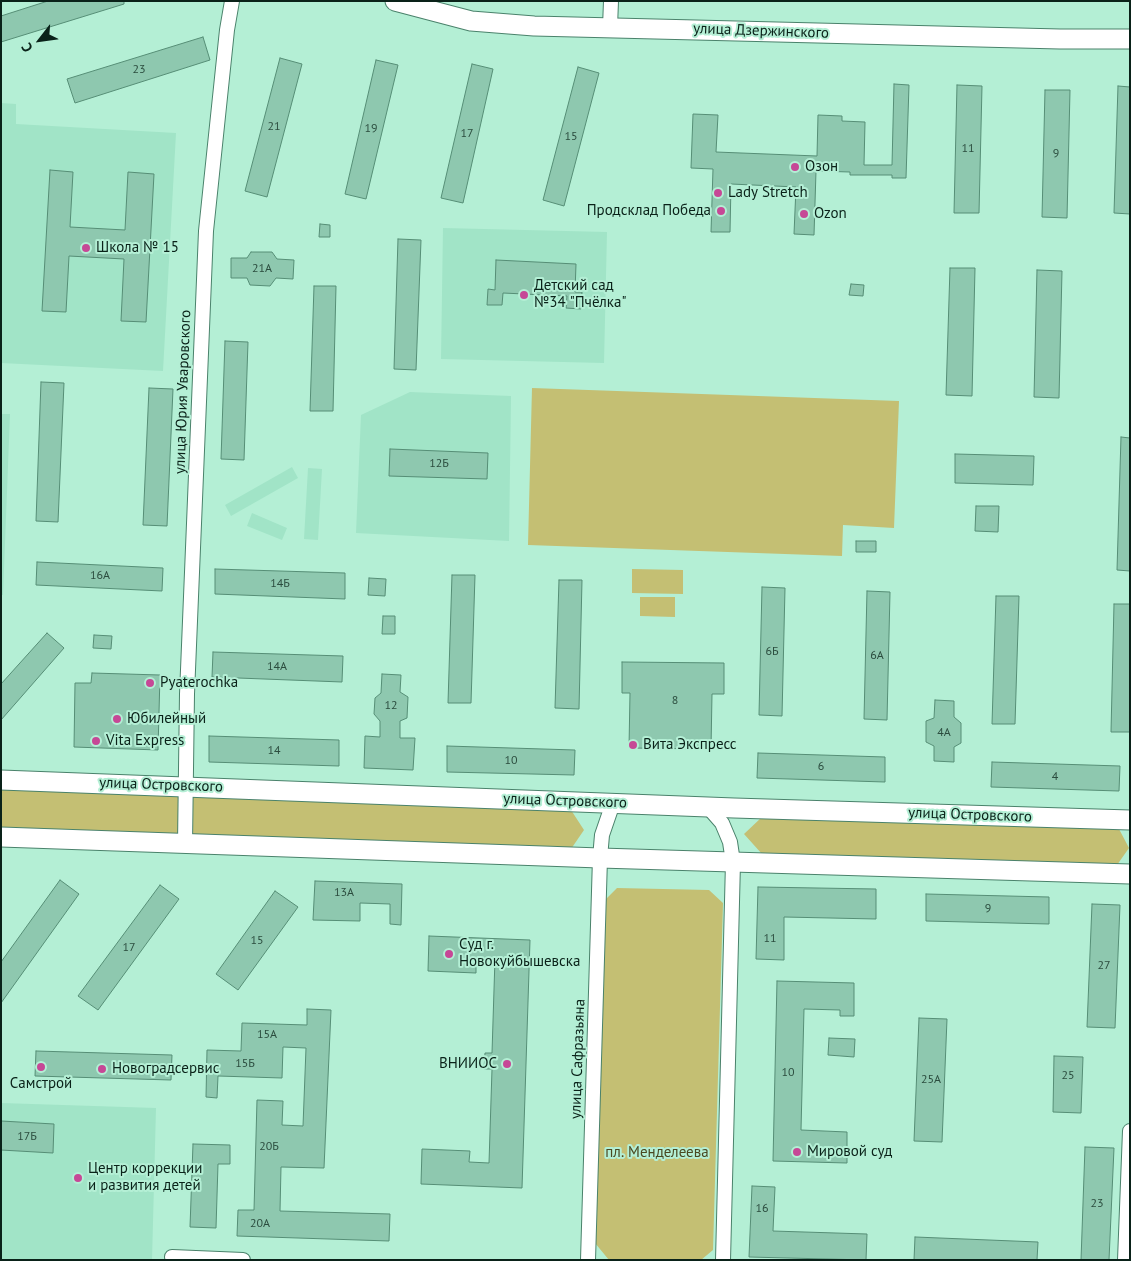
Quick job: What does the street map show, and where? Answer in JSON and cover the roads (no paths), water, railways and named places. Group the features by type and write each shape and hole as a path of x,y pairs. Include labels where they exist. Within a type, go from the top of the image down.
{"main road":[{"name":"улица Дзержинского","path":"395,1 471,20 534,26 1060,39 1130,39"},
{"name":"улица Островского","path":"1,780 708,807 1130,820"},
{"path":"1,837 1130,874"}],"street":[{"name":"улица Юрия Уваровского","path":"185,843 186,694 206,231 227,30 232,1"},
{"path":"610,27 611,1"},
{"name":"улица Сафразьяна","path":"588,1260 600,858 602,835 613,803"},
{"path":"708,807 722,823 730,842 733,862 723,1260"},
{"path":"1126,1260 1130,1131"},
{"path":"172,1257 243,1260"}],"place":[{"name":"Озон","path":"795,167"},
{"name":"Lady Stretch","path":"718,193"},
{"name":"Продсклад Победа","path":"721,211"},
{"name":"Ozon","path":"804,214"},
{"name":"Школа № 15","path":"86,248"},
{"name":"Детский сад №34 \"Пчёлка\"","path":"524,295"},
{"name":"Pyaterochka","path":"150,683"},
{"name":"Юбилейный","path":"117,719"},
{"name":"Vita Express","path":"96,741"},
{"name":"Вита Экспресс","path":"633,745"},
{"name":"Суд г. Новокуйбышевска","path":"449,954"},
{"name":"ВНИИОС","path":"507,1064"},
{"name":"Самстрой","path":"41,1067"},
{"name":"Новоградсервис","path":"102,1069"},
{"name":"Мировой суд","path":"797,1152"},
{"name":"Центр коррекции и развития детей","path":"78,1178"}],"park label":[{"name":"пл. Менделеева","path":"657,1153"}]}
